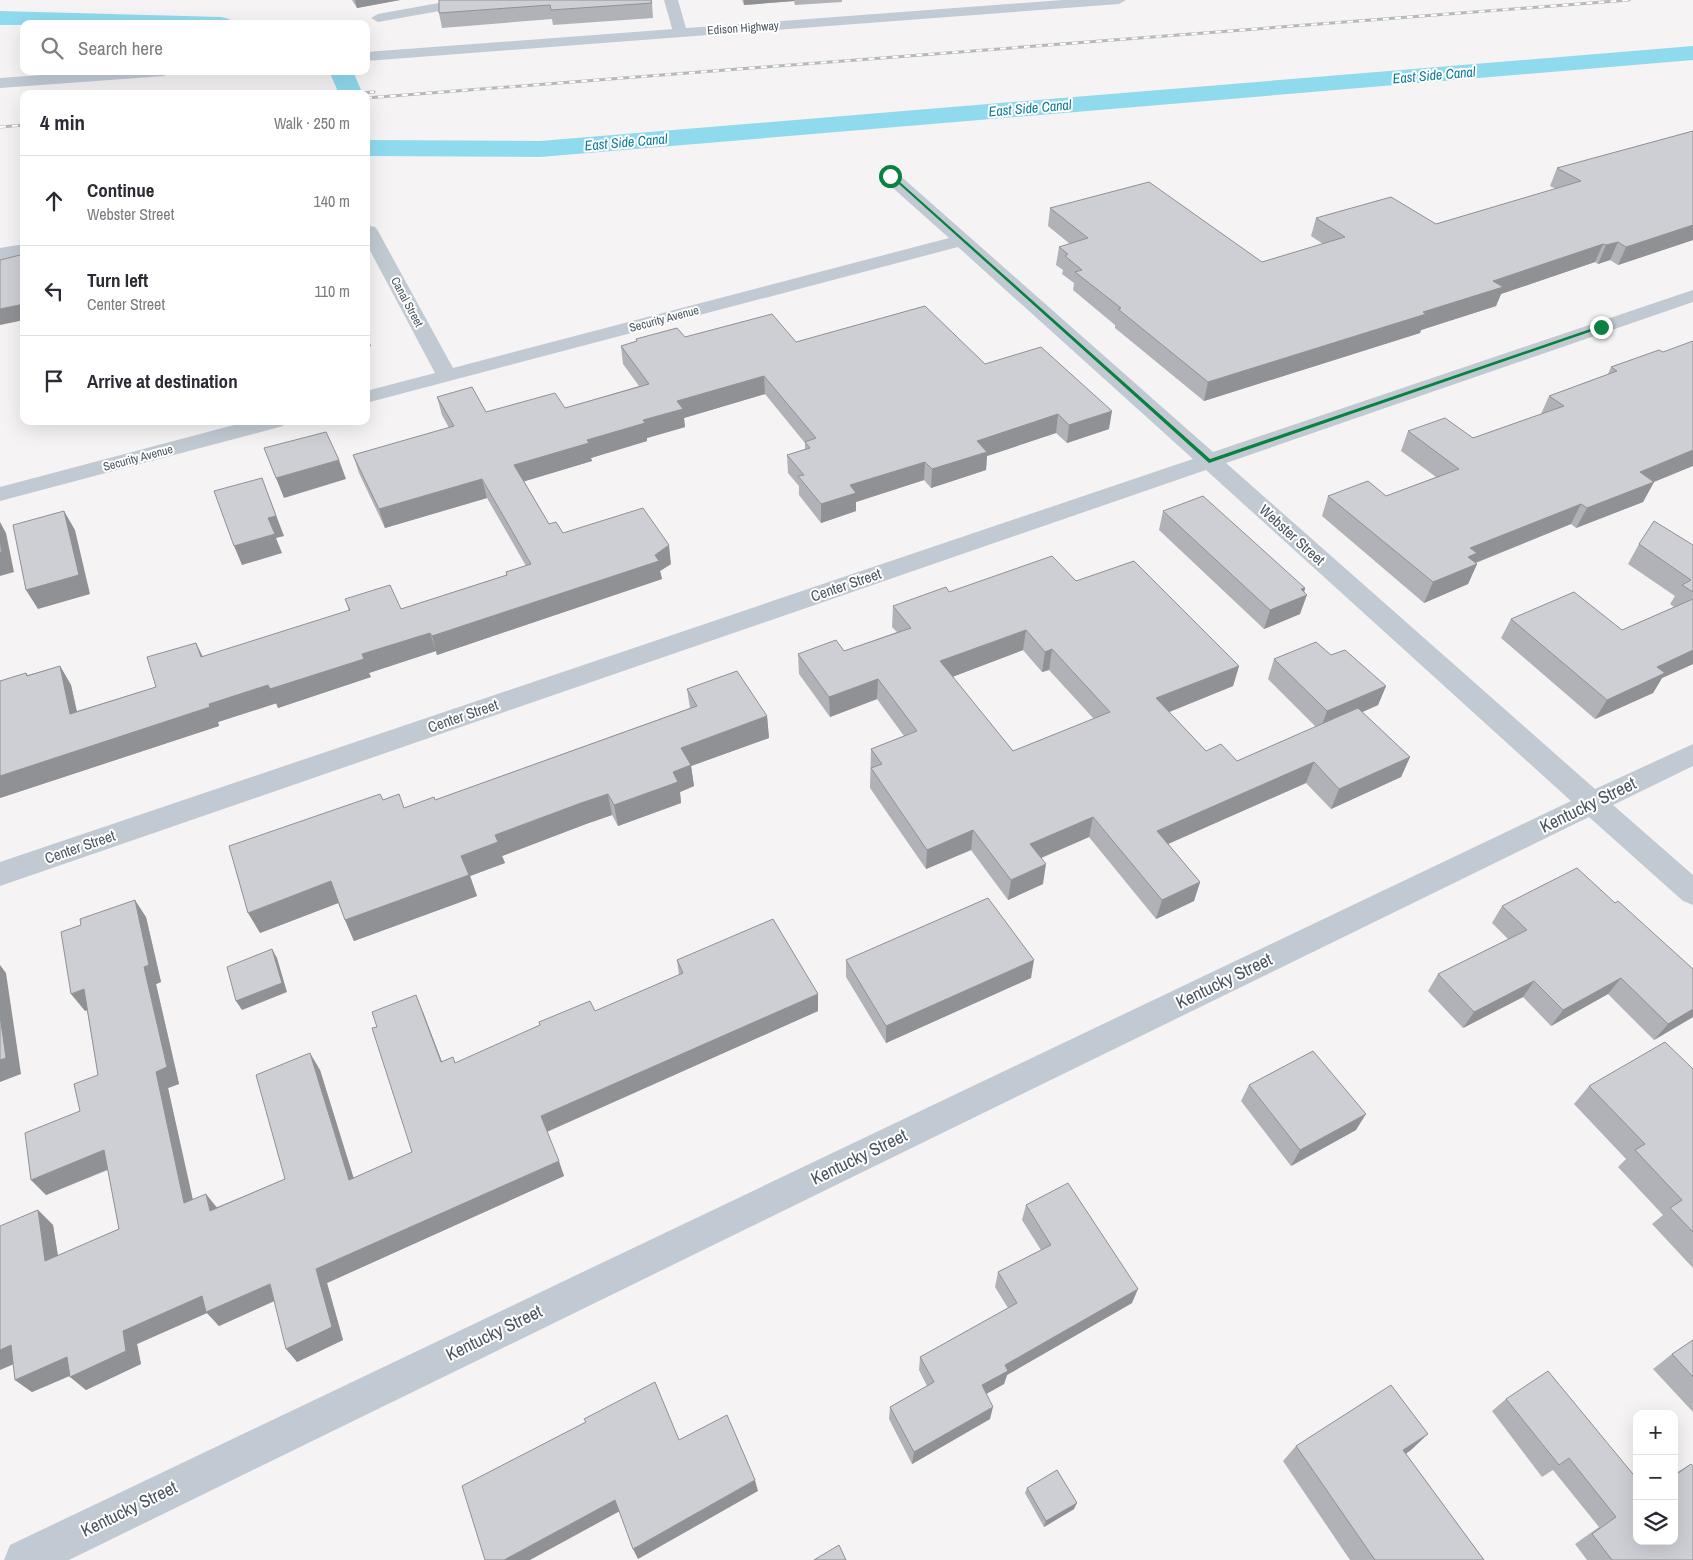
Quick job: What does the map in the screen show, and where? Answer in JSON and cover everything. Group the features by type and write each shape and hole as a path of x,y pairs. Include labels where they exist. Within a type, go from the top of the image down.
{"main road":[{"name":"Edison Highway","path":"370,57 1119,0"},
{"path":"0,83 109,75"}],"street":[{"path":"378,18 479,0"},
{"path":"671,0 680,32"},
{"name":"Webster Street","path":"890,176 1693,893"},
{"name":"Canal Street","path":"370,233 447,376"},
{"name":"Security Avenue","path":"370,396 962,240"},
{"path":"0,254 20,250"},
{"name":"Center Street","path":"0,874 1693,296"},
{"name":"Security Avenue","path":"0,494 260,425"},
{"name":"Kentucky Street","path":"25,1560 1693,754"}],"building":[{"path":"439,0 651,0 652,3 551,10 550,5 439,13"},
{"path":"1693,131 1693,225 1626,247 1618,242 1603,244 1493,281 1503,287 1423,312 1426,314 1208,382 1118,309 1121,308 1075,272 1082,270 1065,256 1068,254 1059,247 1088,238 1050,208 1149,182 1262,262 1345,237 1316,218 1391,197 1436,224 1581,181 1557,168"},
{"path":"20,255 20,305 0,309 0,260"},
{"path":"925,306 985,364 1041,347 1112,411 1069,425 1058,414 977,441 987,452 932,469 925,462 850,485 856,493 821,504 798,476 804,475 787,455 810,448 805,442 816,438 764,376 677,401 683,409 643,420 645,423 587,440 589,443 514,465 549,524 556,522 563,533 643,508 669,545 655,555 659,561 432,636 430,633 362,654 364,659 270,689 268,685 209,704 210,707 0,776 0,681 26,673 27,676 60,666 70,714 156,687 147,657 196,643 201,657 350,610 345,599 390,585 401,609 507,575 506,572 531,564 482,479 379,509 353,455 454,426 437,397 472,387 486,412 555,393 565,408 649,384 621,346 637,341 636,339 677,328 685,337 772,314 796,342"},
{"path":"1693,341 1693,450 1640,472 1654,482 1587,508 1581,504 1470,548 1477,553 1468,557 1477,564 1433,582 1328,496 1368,481 1386,496 1459,469 1408,431 1445,418 1473,438 1564,406 1549,396 1617,371 1611,367 1659,350 1663,352"},
{"path":"326,432 339,460 276,478 264,448"},
{"path":"262,478 276,516 268,518 275,534 234,546 214,491"},
{"path":"1203,496 1305,588 1301,589 1307,595 1270,610 1163,511"},
{"path":"64,511 79,575 26,590 13,525"},
{"path":"1654,521 1693,545 1693,592 1682,585 1691,580 1639,544"},
{"path":"1052,556 1076,581 1134,561 1239,666 1156,698 1206,751 1221,744 1237,761 1358,708 1410,757 1339,789 1314,762 1157,831 1200,882 1162,900 1093,817 1030,844 1046,864 1011,880 973,830 927,850 871,768 882,764 871,749 917,731 878,679 829,697 798,654 836,640 844,651 911,628 893,606 946,587 949,592","holes":["1026,630 1045,652 1052,649 1110,712 1013,751 940,661"]},
{"path":"1574,592 1622,630 1693,599 1693,650 1657,667 1665,673 1607,700 1511,619"},
{"path":"1316,642 1331,655 1345,650 1386,686 1327,711 1274,659"},
{"path":"737,671 767,716 681,748 691,765 673,772 678,782 614,805 608,794 495,835 498,842 461,856 469,875 345,920 331,881 248,913 229,846 380,794 383,800 399,794 404,808 434,797 435,800 697,706 687,689"},
{"path":"1577,868 1615,903 1618,901 1693,969 1693,1009 1668,1024 1621,978 1563,1010 1534,981 1474,1012 1438,974 1527,930 1502,906"},
{"path":"988,898 1034,960 886,1026 846,960"},
{"path":"135,900 149,965 144,967 167,1067 156,1072 184,1203 206,1194 210,1211 285,1179 256,1075 310,1053 349,1180 412,1152 372,1028 377,1027 372,1012 416,995 441,1062 453,1057 455,1063 540,1025 539,1022 590,1001 595,1011 683,973 677,960 773,919 818,994 541,1116 559,1161 316,1269 332,1327 286,1349 270,1284 206,1312 202,1296 123,1331 126,1351 70,1377 67,1357 15,1380 11,1345 0,1350 0,1226 38,1210 45,1261 119,1229 104,1150 31,1180 25,1133 80,1111 74,1084 98,1075 84,989 71,994 61,932 81,925 80,919"},
{"path":"272,949 282,983 236,1001 227,967"},
{"path":"0,1015 6,1058 0,1060"},
{"path":"1665,1042 1693,1069 1693,1232 1670,1208 1682,1200 1635,1150 1645,1144 1589,1086"},
{"path":"1313,1051 1366,1114 1300,1150 1249,1085"},
{"path":"1068,1183 1138,1289 1005,1365 1008,1371 982,1385 993,1407 914,1452 890,1407 934,1382 920,1357 1017,1303 998,1272 1051,1245 1026,1205"},
{"path":"1693,1340 1693,1377 1672,1354"},
{"path":"1548,1371 1633,1474 1633,1545 1678,1545 1678,1473 1691,1464 1693,1466 1693,1560 1612,1560 1592,1534 1616,1517 1569,1458 1559,1465 1506,1399"},
{"path":"655,1382 679,1440 727,1415 755,1480 633,1549 615,1500 504,1560 485,1560 462,1486 586,1422 584,1419"},
{"path":"1391,1385 1428,1434 1403,1450 1484,1560 1375,1560 1296,1446"},
{"path":"1057,1470 1077,1503 1046,1521 1027,1488"},
{"path":"839,1545 846,1560 814,1560"}],"waterway":[{"name":"East Side Canal","path":"0,18 74,20"},
{"name":"East Side Canal","path":"370,148 540,149 1693,53"},
{"name":"East Side Canal","path":"342,75 349,90"}],"railway":[{"path":"370,98 1629,0"},
{"path":"370,92 374,92"},
{"path":"0,127 20,125"}],"route":[{"path":"890,176 1209,461 1601,327"}]}
